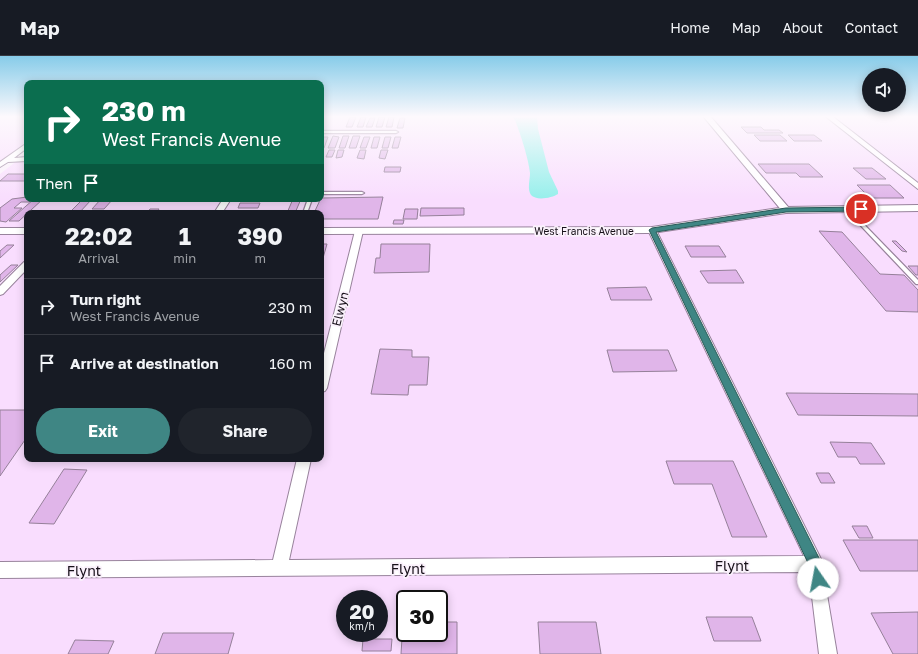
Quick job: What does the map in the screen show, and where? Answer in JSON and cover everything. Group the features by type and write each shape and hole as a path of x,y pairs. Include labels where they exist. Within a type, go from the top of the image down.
{"street":[{"path":"730,144 786,210"},
{"path":"863,144 918,187"},
{"path":"0,165 24,147"},
{"path":"7,160 24,160"},
{"name":"West Francis Avenue","path":"324,231 652,230 786,210 918,208"},
{"path":"652,230 816,564 828,654"},
{"path":"0,231 24,231"},
{"name":"Elwyn","path":"324,376 359,231"},
{"path":"0,292 24,267"},
{"path":"279,568 303,462"},
{"name":"Flynt","path":"0,570 816,564"}],"lane":[{"path":"324,193 362,193"},
{"path":"847,209 918,283"}],"shaded area":[{"path":"0,144 24,144 24,149 0,167"},
{"path":"324,144 918,144 918,654 0,654 0,174 24,155 24,202 324,202"},
{"path":"523,144 542,144 549,172 558,194 552,197 544,198 536,198 531,195 529,190 530,173"}],"building":[{"path":"330,144 336,144 335,148 328,148"},
{"path":"340,144 346,144 345,148 339,148"},
{"path":"350,144 357,144 356,148 349,148"},
{"path":"361,144 367,144 366,148 360,148"},
{"path":"372,144 378,144 377,148 371,148"},
{"path":"383,144 389,144 388,148 382,148"},
{"path":"393,144 399,144 398,148 392,148"},
{"path":"329,150 335,150 332,157 326,157"},
{"path":"338,150 344,150 342,157 336,158"},
{"path":"360,150 366,150 364,159 357,158"},
{"path":"381,150 388,150 385,159 379,158"},
{"path":"758,164 809,164 823,177 800,177 796,173 766,173"},
{"path":"385,167 401,167 400,172 384,172"},
{"path":"853,168 872,168 886,179 866,179"},
{"path":"8,174 24,174 24,181 0,181"},
{"path":"857,185 890,185 904,198 870,198"},
{"path":"24,197 24,202 21,202 14,208 22,208 6,222 0,221 0,208 12,199"},
{"path":"383,197 378,219 324,219 324,210 315,210 319,202 324,202 324,198"},
{"path":"31,202 40,202 31,210 24,210 24,216 19,221 9,221"},
{"path":"80,202 89,202 82,210 72,210"},
{"path":"98,202 110,202 104,209 92,209"},
{"path":"292,202 300,202 296,210 288,210"},
{"path":"240,203 260,203 258,208 238,208"},
{"path":"421,208 464,208 464,215 420,216"},
{"path":"405,209 418,209 417,219 403,219"},
{"path":"394,220 404,220 403,224 393,224"},
{"path":"819,231 842,232 880,274 904,275 918,290 918,312 886,311"},
{"path":"892,241 896,241 907,252 902,251"},
{"path":"324,244 327,244 324,254"},
{"path":"381,244 430,244 429,272 374,273 376,258 380,258"},
{"path":"7,245 14,245 0,258 0,251"},
{"path":"685,246 719,246 726,257 691,257"},
{"path":"11,265 18,265 0,282 0,275"},
{"path":"908,266 918,266 918,275 916,275"},
{"path":"736,270 744,283 708,283 700,271"},
{"path":"646,287 652,300 611,300 607,288"},
{"path":"380,349 412,350 412,357 429,357 427,385 409,385 408,395 371,394"},
{"path":"607,350 668,350 677,371 613,372"},
{"path":"786,393 918,394 918,416 798,415"},
{"path":"0,410 24,410 24,441 0,476"},
{"path":"830,442 871,443 885,464 860,464 856,457 838,457"},
{"path":"666,461 733,461 767,537 732,537 712,484 674,484"},
{"path":"64,469 87,470 54,524 29,523"},
{"path":"816,473 829,473 835,483 821,483"},
{"path":"852,526 867,526 873,538 859,538"},
{"path":"843,540 918,540 918,571 860,571"},
{"path":"918,612 918,654 893,654 871,613"},
{"path":"706,617 752,617 761,641 714,641"},
{"path":"448,622 457,622 457,654 401,654 402,642 448,642"},
{"path":"538,622 596,622 601,654 540,654"},
{"path":"163,633 234,633 228,654 155,654"},
{"path":"388,639 392,639 391,651 362,651 363,642 388,642"},
{"path":"75,640 114,641 108,654 68,654"}],"route":[{"path":"818,579 816,564 652,230 786,210 861,209"}]}
